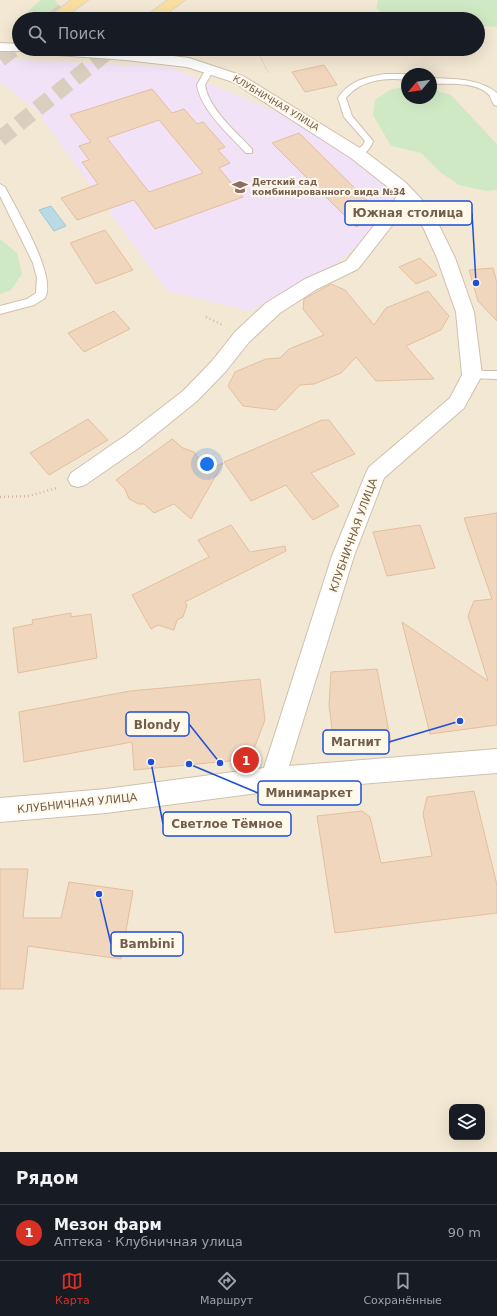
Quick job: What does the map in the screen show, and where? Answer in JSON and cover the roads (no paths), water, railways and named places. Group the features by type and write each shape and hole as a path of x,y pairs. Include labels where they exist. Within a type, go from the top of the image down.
{"main road":[{"path":"64,11 82,0"},
{"path":"160,12 178,0"}],"street":[{"path":"0,47 12,48"},
{"name":"КЛУБНИЧНАЯ УЛИЦА","path":"134,56 189,63 238,79 296,114 357,154 399,186 425,213 446,258 464,312 472,375 457,403 376,473 343,556 273,779"},
{"path":"78,479 134,441 190,396 219,366 242,336 273,308 311,284 352,265 407,195"},
{"name":"КЛУБНИЧНАЯ УЛИЦА","path":"0,810 106,801 273,779 497,761"}],"lane":[{"path":"210,69 201,85 201,92 208,104 249,151"},
{"path":"357,154 367,146 369,141 361,128 347,118 343,110 342,98 350,88 365,81 401,76"},
{"path":"437,80 472,83 489,89 496,97 497,103"},
{"path":"0,187 38,263 42,278 40,295 30,302 0,310"},
{"path":"472,375 497,375"}],"water":[{"path":"51,206 66,226 54,231 39,210"}],"tunnel":[{"path":"0,59 12,50"},
{"path":"0,139 102,56"}],"place":[{"name":"Детский сад комбинированного вида №34","path":"240,187"},
{"name":"Южная столица","path":"476,283"},
{"name":"Магнит","path":"460,721"},
{"name":"Мезон фарм","path":"246,760"},
{"name":"Светлое Тёмное","path":"151,762"},
{"name":"Blondy","path":"220,763"},
{"name":"Минимаркет","path":"189,764"},
{"name":"Bambini","path":"99,894"}]}
